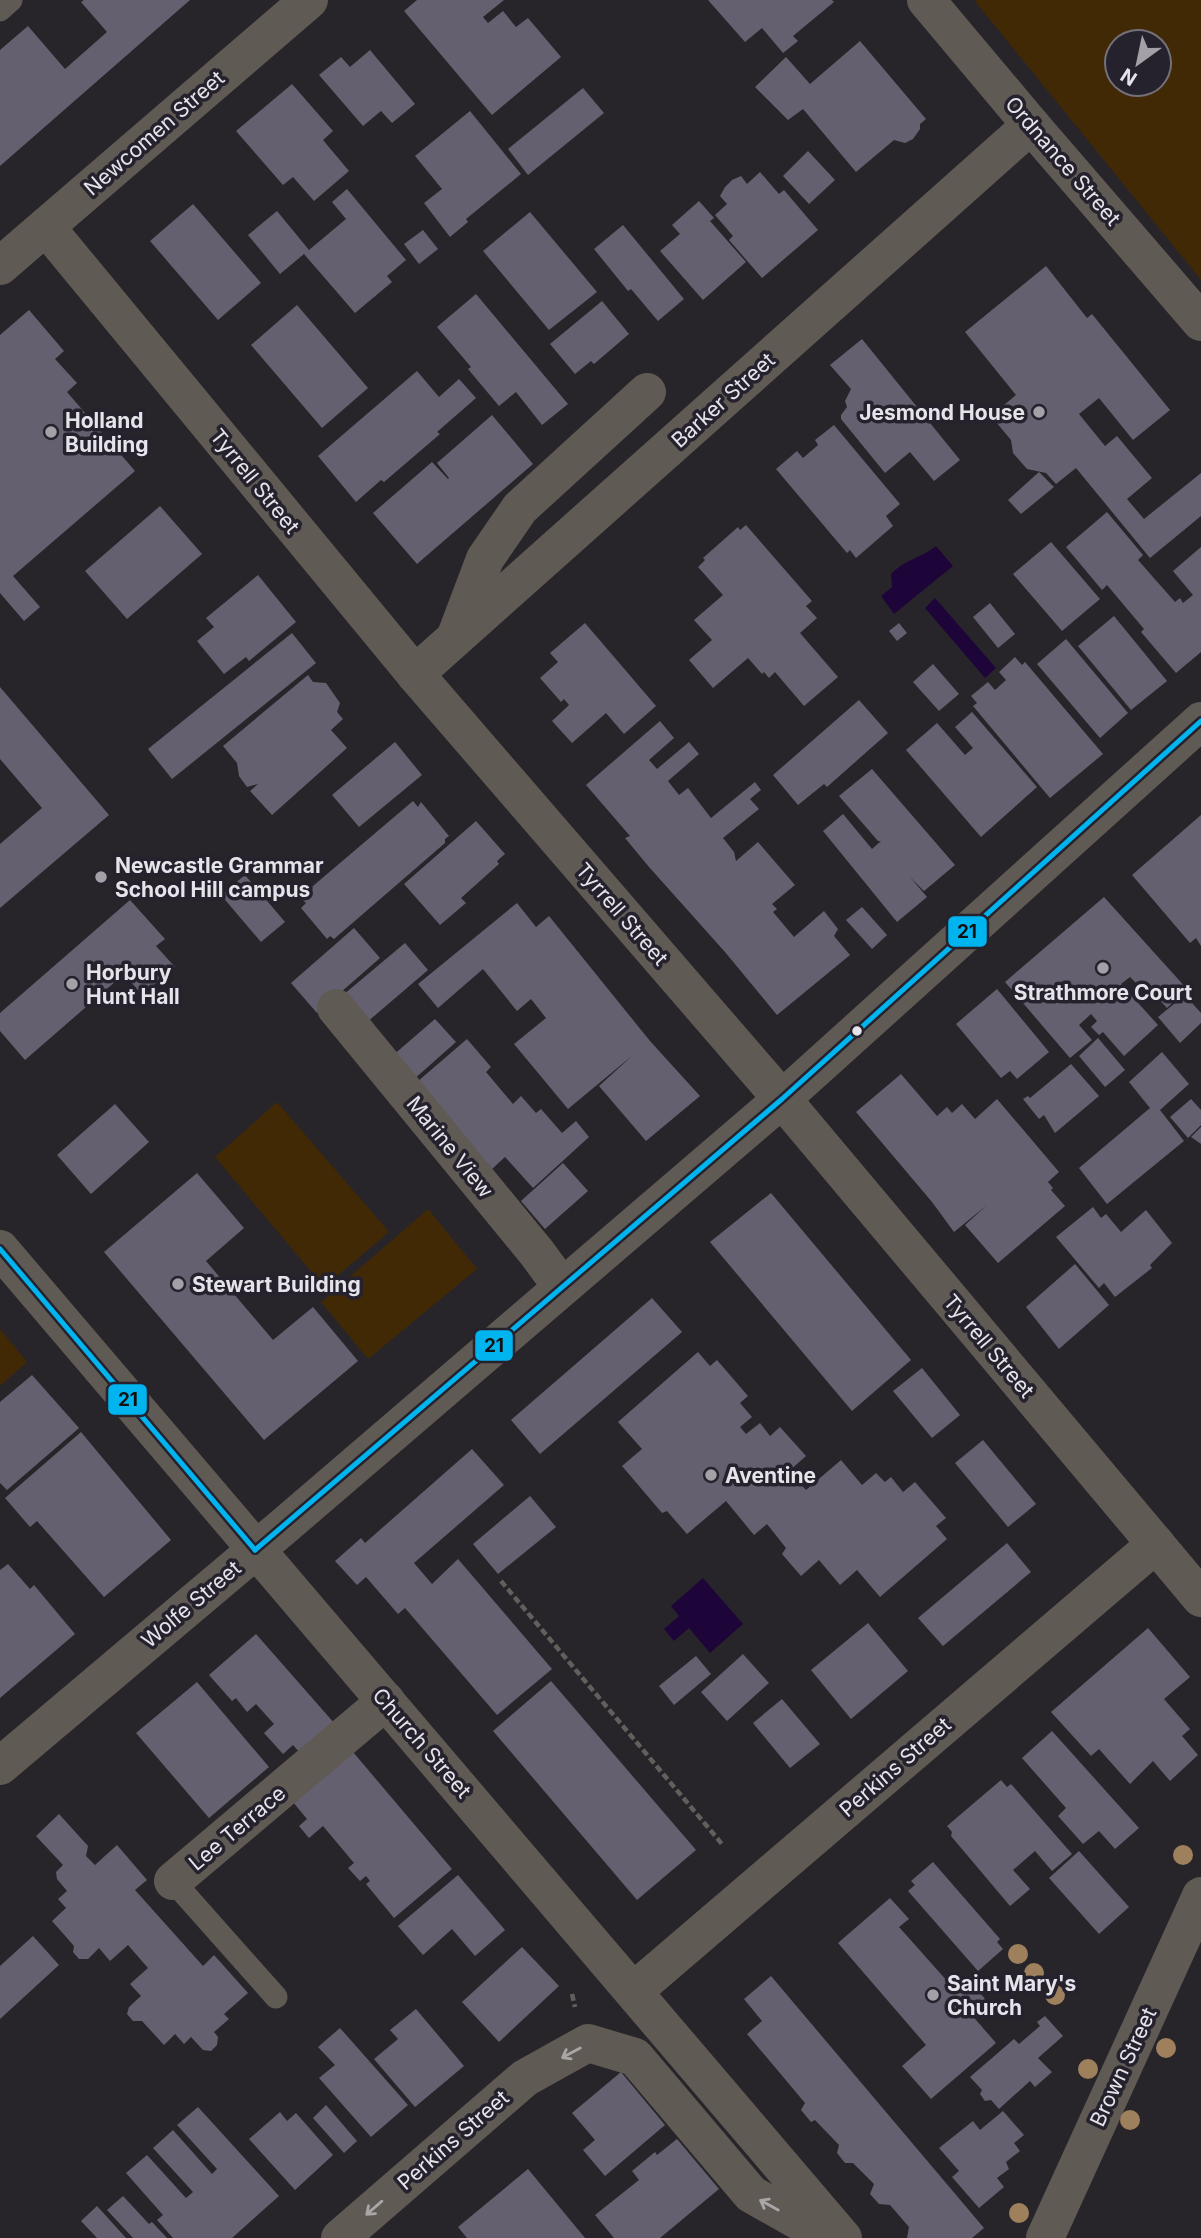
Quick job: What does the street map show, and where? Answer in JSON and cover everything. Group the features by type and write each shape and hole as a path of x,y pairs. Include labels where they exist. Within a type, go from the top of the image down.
{"street":[{"name":"Newcomen Street","path":"0,266 309,0"},
{"name":"Ordnance Street","path":"926,0 1201,322"},
{"name":"Barker Street","path":"415,674 1031,125"},
{"name":"Tyrrell Street","path":"46,226 415,674 782,1099 1201,1598"},
{"path":"455,639 485,559 520,508 647,391"},
{"name":"Wolfe Street","path":"0,1766 782,1099 1201,721"},
{"name":"Marine View","path":"336,1008 562,1287"},
{"name":"Church Street","path":"0,1249 255,1550 635,1990 843,2238"},
{"name":"Perkins Street","path":"635,1990 1156,1544"},
{"name":"Lee Terrace","path":"173,1881 386,1701"},
{"name":"Brown Street","path":"1045,2238 1201,1896"},
{"name":"Perkins Street","path":"342,2237 525,2078 588,2043 635,2057 751,2194 829,2238"}],"lane":[{"path":"0,10 11,0"},
{"name":"Lee Terrace","path":"173,1881 276,1997"}],"path":[{"path":"501,1581 722,1844"},
{"path":"572,1994 575,2008"}],"shaded area":[{"path":"974,0 1201,0 1201,280"},
{"path":"936,546 953,566 894,614 881,596 892,587 891,574"},
{"path":"935,598 996,668 985,678 925,608"},
{"path":"277,1102 389,1232 324,1287 215,1157"},
{"path":"428,1209 477,1269 368,1359 321,1302"},
{"path":"0,1329 27,1362 0,1386"},
{"path":"703,1578 743,1624 710,1653 689,1628 674,1641 664,1629 679,1616 671,1606"}],"building":[{"path":"190,0 0,166 0,50 28,26 65,69 107,32 81,2"},
{"path":"417,0 504,0 483,17 488,23 503,11 516,27 528,18 561,57 492,115 404,11"},
{"path":"708,0 834,2 793,36 798,41 783,53 762,28 745,42"},
{"path":"860,41 926,119 920,124 920,129 913,139 905,143 894,140 856,172 803,109 788,120 755,87 786,57 810,84"},
{"path":"370,50 415,104 392,123 381,111 363,126 319,75 341,57 350,67"},
{"path":"292,84 333,131 323,140 349,171 314,201 293,177 283,185 236,131"},
{"path":"583,88 604,113 528,175 508,149"},
{"path":"470,111 521,174 466,219 468,222 450,237 424,203 442,189 415,156"},
{"path":"808,151 835,180 809,204 783,176"},
{"path":"760,172 779,194 784,190 818,230 762,278 729,240 733,236 715,215 727,204 720,196 732,180 741,176 747,184"},
{"path":"347,189 406,260 387,276 392,282 355,313 304,254 280,274 248,235 277,211 309,250 346,219 332,202"},
{"path":"699,201 714,218 710,221 746,262 703,300 660,251 680,234 672,225"},
{"path":"193,204 261,283 218,320 150,241"},
{"path":"530,212 597,292 549,330 483,251"},
{"path":"623,225 684,299 658,321 631,289 628,291 594,249"},
{"path":"423,230 438,249 419,264 404,244"},
{"name":"Jesmond House","path":"1046,266 1087,318 1092,314 1170,410 1133,440 1099,398 1079,414 1105,446 1117,436 1152,478 1127,499 1144,519 1201,473 1201,516 1150,558 1076,468 1056,484 1046,473 1027,469 1013,453 1011,440 991,416 1016,395 965,332"},
{"path":"476,294 568,404 542,425 516,392 499,406 437,327"},
{"path":"602,301 629,334 594,364 591,361 575,374 550,344"},
{"path":"297,305 368,388 322,428 251,345"},
{"name":"Holland Building","path":"29,310 64,351 55,359 77,383 67,392 135,471 13,576 40,607 24,621 0,593 0,335"},
{"path":"862,339 960,460 934,481 910,452 885,473 841,419 851,389 830,365"},
{"path":"417,371 439,397 459,379 476,398 437,432 440,434 356,502 318,456"},
{"path":"492,415 533,464 417,564 373,513 432,462 448,479 437,463"},
{"path":"834,425 900,504 886,516 893,526 856,558 850,550 847,553 776,469 797,451 803,458 818,445 815,440"},
{"path":"1039,472 1054,487 1021,514 1008,500"},
{"path":"160,506 202,554 127,619 85,571"},
{"path":"1107,512 1143,555 1138,560 1175,602 1180,598 1183,603 1193,595 1173,571 1201,547 1201,652 1176,673 1141,632 1144,629 1107,585 1102,590 1066,547"},
{"path":"746,525 812,601 806,606 817,618 800,633 838,677 804,706 775,672 769,678 748,658 713,688 689,660 712,640 694,620 723,595 698,567 705,560 703,558 738,527 740,530"},
{"path":"1051,542 1100,599 1062,631 1013,574"},
{"path":"258,575 296,622 249,661 246,657 224,674 197,641 214,627 206,618"},
{"path":"990,603 1015,634 998,648 973,617"},
{"path":"1114,616 1167,681 1131,710 1078,646"},
{"path":"585,623 656,706 624,734 606,713 572,743 552,721 569,705 564,699 561,702 540,678 558,662 550,653"},
{"path":"899,623 907,633 897,641 889,631"},
{"path":"292,633 316,663 172,779 148,749"},
{"path":"1066,639 1128,713 1100,738 1037,664"},
{"path":"1015,657 1022,665 1025,662 1103,754 1050,798 973,706 977,703 971,696 988,682 995,690 1006,680 999,672"},
{"path":"933,664 959,694 939,711 913,682"},
{"path":"308,675 313,682 326,683 340,703 337,712 343,719 331,730 347,748 272,815 250,791 258,784 247,787 239,776 237,763 223,746"},
{"path":"0,687 109,815 0,908 0,844 42,808 0,759"},
{"path":"859,700 888,733 827,787 824,784 798,805 773,775"},
{"path":"972,712 1037,787 981,837 906,750 937,723 965,755 973,748 955,727"},
{"path":"660,721 674,738 649,760 657,769 689,742 699,754 668,781 679,795 688,788 711,818 755,782 761,790 750,799 759,809 723,838 734,852 736,861 758,842 795,885 772,904 777,909 773,912 794,937 824,911 838,929 834,936 850,955 777,1015 649,867 625,838 630,836 586,785"},
{"path":"395,742 422,775 359,827 332,795"},
{"path":"872,769 955,865 924,891 910,877 927,897 897,922 823,831 843,814 872,849 881,841 878,841 839,796"},
{"path":"413,801 418,807 421,802 449,836 445,843 334,939 330,936 327,939 301,908 306,903 300,897"},
{"path":"1201,815 1201,946 1196,938 1190,943 1132,875"},
{"path":"476,821 505,854 497,861 499,864 461,898 466,903 440,925 404,884"},
{"path":"245,875 285,922 261,942 221,895"},
{"name":"Strathmore Court","path":"1104,897 1187,989 1167,1008 1142,981 1138,985 1130,977 1121,984 1158,1025 1124,1056 1103,1032 1099,1035 1091,1027 1097,1021 1091,1014 1079,1025 1092,1040 1070,1058 1005,982"},
{"name":"Horbury Hunt Hall","path":"130,900 165,939 156,946 175,967 142,995 124,974 25,1060 0,1031 0,1013"},
{"path":"517,903 536,927 549,916 650,1041 700,1096 646,1141 599,1086 633,1055 568,1109 514,1044 546,1018 531,999 517,1011 483,969 438,1008 418,984"},
{"path":"862,907 887,935 872,949 846,920"},
{"path":"354,928 380,958 317,1013 291,983"},
{"path":"405,943 428,970 366,1023 343,995"},
{"path":"997,989 1049,1052 1017,1079 1010,1071 1001,1078 956,1024"},
{"path":"1185,995 1201,1013 1201,1023 1180,1043 1158,1017"},
{"path":"435,1019 456,1042 412,1081 391,1057"},
{"path":"1098,1038 1125,1070 1105,1087 1079,1056"},
{"path":"467,1039 491,1067 486,1072 513,1104 521,1096 536,1113 541,1109 562,1133 576,1121 589,1137 533,1188 505,1157 492,1169 417,1082"},
{"path":"1162,1052 1189,1084 1160,1110 1184,1141 1107,1204 1079,1168 1150,1108 1129,1082"},
{"path":"1071,1064 1099,1096 1055,1133 1044,1115 1039,1119 1023,1099 1028,1096 1030,1098"},
{"path":"901,1074 937,1116 947,1107 952,1113 962,1104 975,1119 997,1099 1059,1172 1048,1182 1053,1188 1051,1190 1065,1206 998,1263 965,1225 987,1205 954,1232 856,1112"},
{"path":"1191,1099 1201,1110 1201,1125 1188,1138 1170,1117"},
{"path":"115,1104 149,1142 91,1194 57,1155"},
{"path":"1201,1127 1201,1144 1191,1137"},
{"path":"563,1163 588,1191 545,1229 521,1201"},
{"name":"Stewart Building","path":"197,1173 244,1228 206,1261 273,1340 313,1307 358,1361 264,1440 104,1252"},
{"path":"771,1193 911,1360 852,1411 710,1242"},
{"path":"1093,1207 1101,1218 1106,1214 1121,1232 1146,1210 1172,1243 1150,1265 1152,1268 1115,1297 1104,1283 1099,1288 1056,1237"},
{"path":"1075,1264 1109,1305 1059,1349 1026,1307"},
{"path":"652,1298 682,1332 540,1454 511,1420"},
{"name":"Aventine","path":"698,1352 710,1366 717,1360 748,1396 740,1403 752,1417 740,1427 746,1434 760,1423 770,1436 780,1427 806,1456 789,1471 806,1490 841,1460 862,1485 876,1473 885,1482 891,1477 903,1492 915,1482 946,1518 936,1526 947,1539 880,1597 857,1570 840,1585 819,1560 801,1576 782,1554 786,1548 767,1524 754,1535 726,1501 687,1534 667,1511 662,1513 622,1466 642,1449 618,1422"},
{"path":"922,1368 960,1415 932,1438 893,1391"},
{"path":"32,1375 79,1428 7,1490 0,1483 0,1402"},
{"path":"81,1432 171,1540 104,1597 37,1521 30,1527 5,1498"},
{"path":"983,1440 1036,1504 1008,1527 955,1463"},
{"path":"472,1449 504,1485 414,1563 432,1584 458,1559 552,1669 497,1715 405,1608 398,1614 366,1577 357,1585 335,1561 361,1538 365,1543"},
{"path":"530,1496 556,1527 498,1574 473,1544"},
{"path":"1007,1543 1031,1572 943,1646 918,1618"},
{"path":"8,1564 30,1589 34,1585 75,1634 0,1698 0,1570"},
{"path":"868,1623 908,1671 851,1719 811,1670"},
{"path":"1148,1628 1190,1677 1164,1699 1190,1729 1182,1736 1198,1755 1170,1781 1153,1761 1130,1784 1099,1749 1091,1756 1051,1712"},
{"path":"256,1634 342,1732 308,1762 293,1745 283,1754 264,1733 274,1724 256,1704 247,1712 236,1698 232,1701 209,1675"},
{"path":"743,1654 769,1683 727,1721 701,1692"},
{"path":"696,1656 711,1674 674,1705 659,1686"},
{"path":"551,1681 696,1850 637,1900 493,1731"},
{"path":"197,1682 269,1767 209,1818 136,1733"},
{"path":"782,1699 820,1744 790,1768 753,1723"},
{"path":"1052,1731 1139,1828 1115,1849 1099,1831 1083,1844 1058,1816 1066,1808 1022,1758"},
{"path":"353,1752 452,1869 394,1918 366,1884 370,1881 366,1876 360,1881 348,1868 354,1863 323,1826 309,1838 299,1826 307,1819 293,1802"},
{"path":"1001,1780 1007,1787 1011,1784 1072,1854 1052,1871 1035,1851 1013,1870 1030,1889 1010,1906 951,1836 952,1832 947,1826"},
{"path":"59,1814 88,1846 86,1856 95,1865 117,1845 147,1880 135,1890 203,1966 214,1955 248,1993 224,2014 229,2019 214,2032 218,2037 217,2045 211,2051 203,2050 191,2037 184,2044 175,2034 164,2045 142,2021 133,2021 127,2014 129,2007 141,1996 130,1984 148,1968 128,1945 110,1961 99,1948 88,1959 79,1959 73,1952 74,1946 52,1921 66,1908 58,1899 67,1891 57,1879 56,1872 63,1865 36,1836"},
{"path":"1079,1851 1129,1907 1099,1934 1049,1878"},
{"path":"933,1862 1000,1939 997,1942 1003,1949 978,1971 908,1891 915,1885 911,1881"},
{"path":"458,1875 505,1930 475,1956 452,1929 423,1955 398,1926"},
{"name":"Saint Mary's Church","path":"890,1898 909,1919 899,1927 956,1991 969,1980 985,1999 970,2013 996,2043 931,2099 902,2066 926,2045 838,1943"},
{"path":"33,1936 59,1965 0,2019 0,1966"},
{"path":"522,1947 559,1986 499,2042 462,2002"},
{"path":"771,1976 984,2228 972,2238 907,2238 909,2227 890,2205 879,2204 870,2194 874,2184 853,2163 845,2163 837,2153 839,2145 815,2120 811,2122 801,2110 805,2103 747,2034 762,2021 744,1999"},
{"path":"416,2009 464,2066 415,2107 374,2059 398,2039 390,2030"},
{"path":"1045,2016 1063,2036 1038,2058 1052,2072 1035,2087 1030,2081 999,2109 991,2100 985,2101 980,2094 982,2090 970,2077 1014,2039 1019,2044 1040,2026 1037,2022"},
{"path":"340,2028 408,2105 371,2137 319,2078 335,2065 318,2047"},
{"path":"621,2072 665,2125 605,2176 583,2150 595,2140 572,2113"},
{"path":"326,2105 357,2141 344,2153 313,2118"},
{"path":"198,2107 279,2196 232,2238 173,2238 157,2220 163,2215 126,2173 147,2155 186,2198 193,2192 153,2148 173,2130 212,2174 217,2169 177,2125"},
{"path":"1003,2111 1024,2135 1014,2143 1020,2151 1006,2162 1009,2169 997,2178 1004,2187 979,2208 952,2177 959,2171 939,2148 973,2121 980,2130"},
{"path":"280,2112 287,2121 296,2113 333,2155 295,2190 249,2139"},
{"path":"677,2139 719,2189 660,2238 614,2238 595,2215 639,2180 632,2171 655,2152 657,2155"},
{"path":"528,2169 585,2238 467,2238 458,2227"},
{"path":"123,2196 149,2224 152,2222 167,2238 133,2238 107,2210"},
{"path":"97,2206 126,2238 97,2238 81,2221"}],"transit line":[{"name":"21","path":"255,1550 782,1099 1201,721"},
{"name":"21","path":"0,1249 255,1550"}],"place":[{"name":"Jesmond House","path":"1039,412"},
{"name":"Holland Building","path":"51,432"},
{"name":"Newcastle Grammar School Hill campus","path":"101,877"},
{"name":"Strathmore Court","path":"1103,968"},
{"name":"Horbury Hunt Hall","path":"72,984"},
{"name":"Stewart Building","path":"178,1284"},
{"name":"Aventine","path":"711,1475"},
{"name":"Saint Mary's Church","path":"933,1995"}]}
